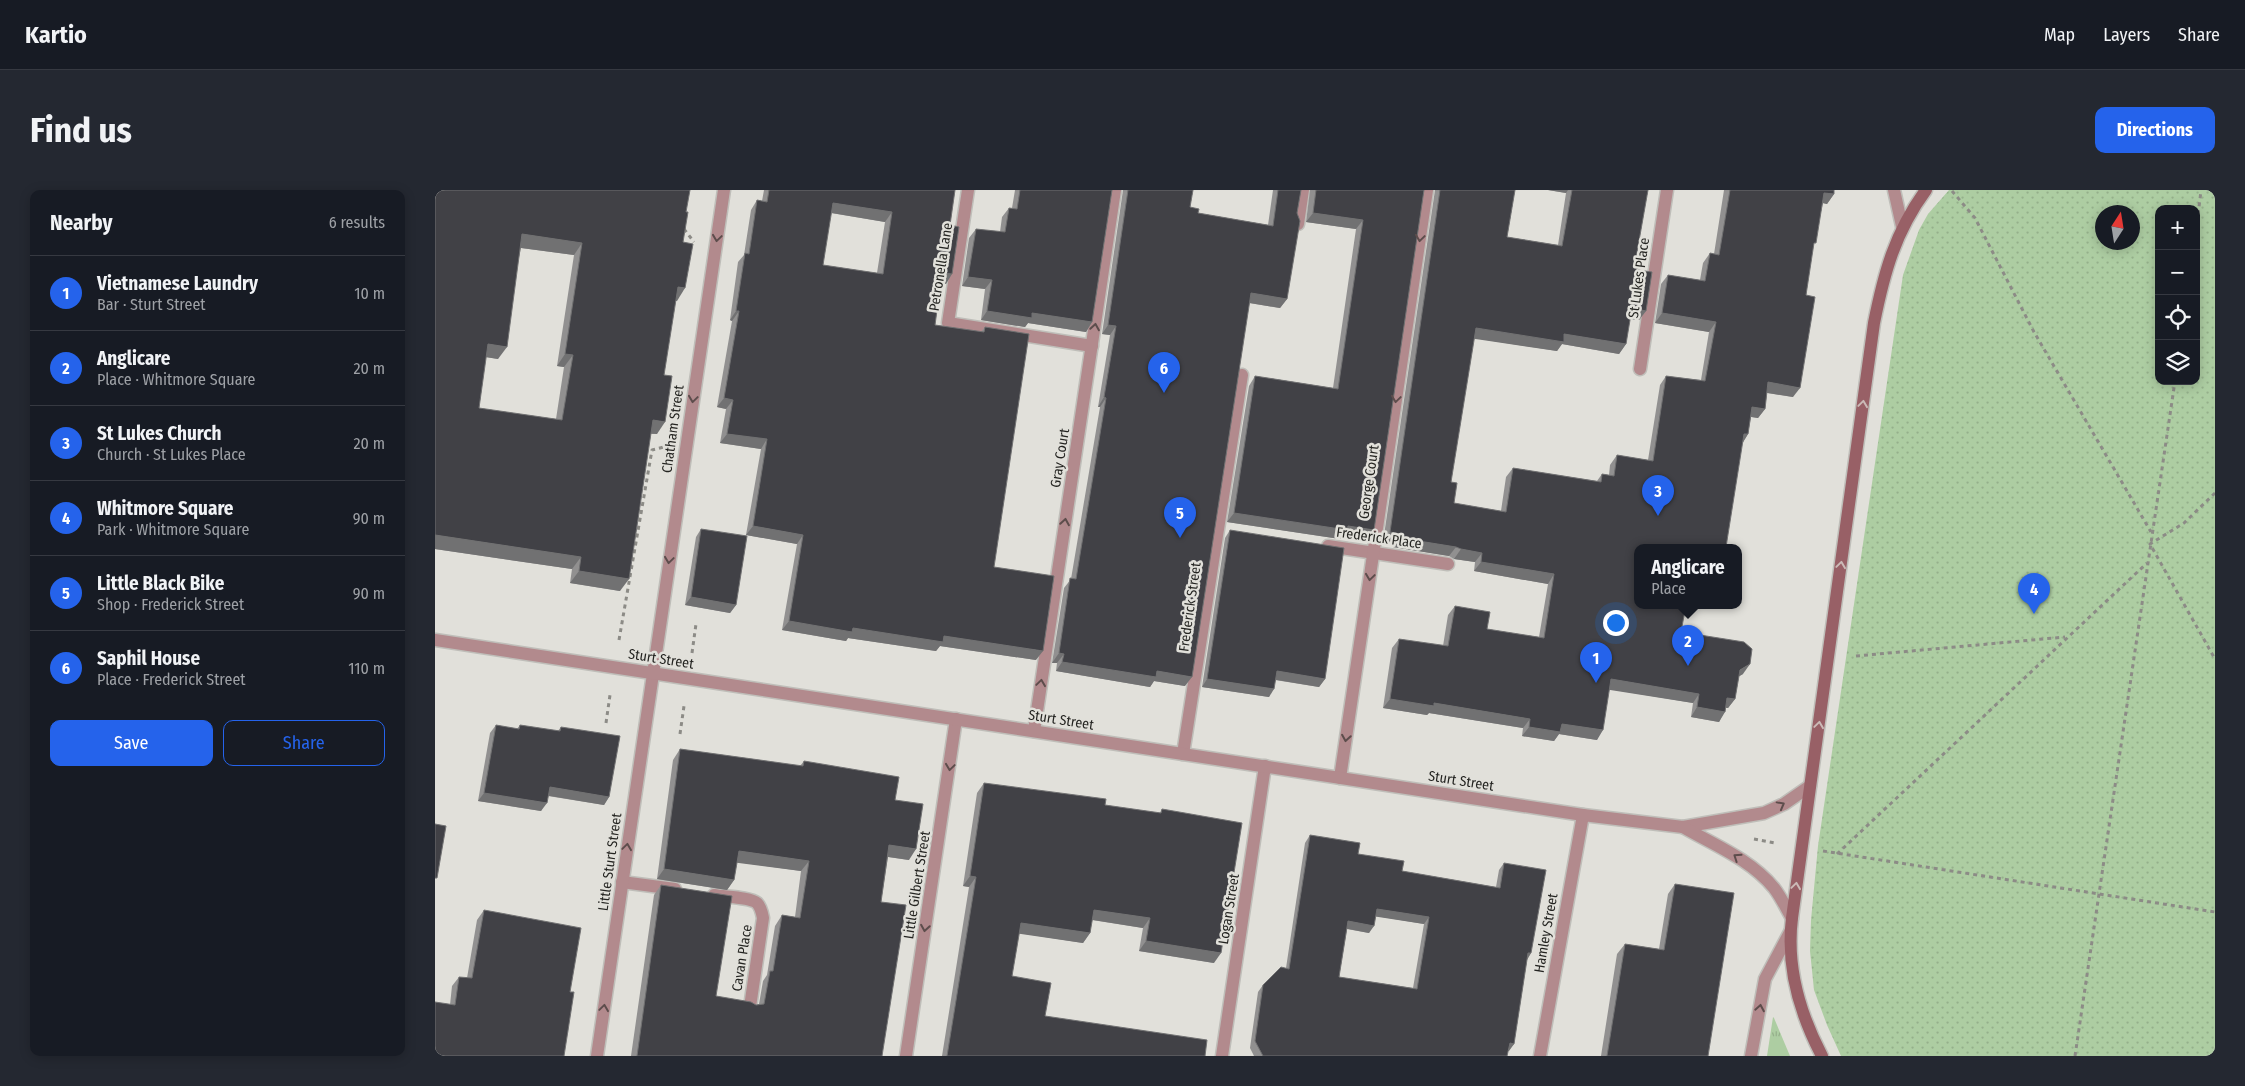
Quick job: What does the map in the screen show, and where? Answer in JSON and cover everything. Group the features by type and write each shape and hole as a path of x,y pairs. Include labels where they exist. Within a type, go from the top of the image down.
{"main road":[{"path":"1823,1056 1803,1012 1798,994 1791,952 1790,932 1875,323 1882,285 1902,226 1925,190"}],"street":[{"name":"Chatham Street","path":"652,673 724,190"},
{"name":"Petronella Lane","path":"968,190 948,323 1092,346"},
{"name":"Gray Court","path":"1034,731 1115,190"},
{"path":"1297,224 1303,190"},
{"name":"George Court","path":"1340,778 1427,190"},
{"name":"St Lukes Place","path":"1640,370 1667,190"},
{"path":"1894,190 1902,226"},
{"name":"Frederick Street","path":"1183,754 1221,530 1242,375"},
{"name":"Frederick Place","path":"1315,544 1448,564"},
{"name":"Sturt Street","path":"435,640 1583,815 1683,827 1764,813 1784,804 1810,786"},
{"name":"Little Sturt Street","path":"597,1056 652,673"},
{"name":"Little Gilbert Street","path":"906,1056 956,719"},
{"name":"Logan Street","path":"1222,1056 1265,766"},
{"name":"Hamley Street","path":"1540,1056 1583,815"},
{"name":"Sturt Street","path":"1683,827 1728,851 1756,870 1775,889 1792,918"},
{"name":"Cavan Place","path":"622,882 749,900 757,903 762,910 763,918 749,1007"},
{"path":"1751,1056 1765,979 1790,932"}],"path":[{"path":"1952,191 1975,218 2033,332 2151,533"},
{"path":"2199,205 2201,191"},
{"path":"681,226 697,246"},
{"path":"2075,1056 2100,894 2149,544 2174,385"},
{"path":"619,640 652,450 665,446"},
{"path":"2149,544 2184,523 2215,493"},
{"path":"2149,544 2215,659"},
{"path":"1837,854 2147,562"},
{"path":"693,653 696,624"},
{"path":"1856,656 2067,637"},
{"path":"605,723 610,695"},
{"path":"680,734 684,706"},
{"path":"1751,839 1775,843"},
{"path":"1818,850 2215,912"}],"green space":[{"path":"1949,190 2215,190 2215,1056 1841,1056 1814,990 1810,951 1818,846 1903,275 1919,230 1928,214"},
{"path":"1774,1018 1790,1056 1767,1056"}],"building":[{"path":"435,190 690,190 683,242 693,244 685,288 678,287 664,375 672,376 665,422 653,420 629,579 579,571 581,557 435,535","holes":["522,234 582,243 565,354 573,355 562,420 479,408 488,344 507,347"]},
{"path":"769,190 955,190 950,225 959,227 952,274 942,273 935,325 984,332 985,327 1029,334 994,567 1054,576 1043,651 944,636 943,642 853,628 852,632 789,621 803,535 753,526 767,439 727,434 733,400 724,398 739,311 736,311 745,253 749,254 757,200 767,202","holes":["833,203 892,212 883,274 823,265"]},
{"path":"1020,190 1112,190 1092,322 1032,313 1032,318 987,311 992,280 968,277 976,229 1005,232 1009,208 1017,209"},
{"path":"1128,190 1193,190 1190,207 1199,209 1198,213 1273,226 1278,190 1301,190 1297,213 1300,221 1287,299 1251,293 1192,677 1157,671 1156,677 1062,662 1064,654 1059,653 1070,578 1076,579 1106,398 1104,397 1116,326 1108,325"},
{"path":"1316,190 1424,190 1374,530 1348,526 1347,530 1234,513 1255,376 1338,389 1363,220 1313,213"},
{"path":"1440,190 1515,190 1507,237 1562,246 1572,190 1648,190 1636,258 1640,259 1638,270 1652,272 1646,311 1632,308 1626,344 1564,334 1564,342 1476,328 1451,482 1457,483 1454,503 1506,512 1513,468 1601,482 1602,474 1614,476 1617,455 1653,461 1666,376 1705,381 1716,322 1662,313 1668,275 1705,281 1710,253 1719,255 1730,190 1834,190 1834,194 1824,193 1816,243 1814,243 1806,295 1815,297 1800,388 1768,382 1765,409 1752,407 1748,434 1744,434 1726,544 1634,544 1634,609 1685,609 1681,632 1744,642 1752,649 1750,664 1740,670 1735,699 1727,698 1725,712 1697,707 1699,694 1611,679 1603,730 1562,724 1560,732 1529,727 1530,719 1434,703 1434,706 1390,699 1399,639 1448,646 1455,606 1490,612 1487,629 1544,638 1554,574 1481,562 1482,553 1400,538 1400,534 1390,532"},
{"path":"701,529 747,536 736,605 691,597"},
{"path":"1230,530 1344,548 1325,679 1277,671 1274,689 1207,679"},
{"path":"496,725 519,729 520,725 560,731 561,727 620,736 609,797 550,787 547,803 484,793"},
{"path":"680,749 803,766 804,761 899,777 895,800 923,804 916,849 889,845 881,902 906,905 882,1056 637,1056 661,885 732,896 716,996 751,1002 756,1005 764,1004 770,971 773,971 782,915 800,918 809,861 739,851 734,880 664,869"},
{"path":"984,783 1106,799 1105,805 1161,813 1162,809 1242,823 1221,953 1146,941 1150,918 1094,910 1090,933 1021,923 1012,976 1051,983 1045,1016 1207,1040 1205,1056 947,1056 976,877 970,876"},
{"path":"435,824 446,826 437,878 435,878"},
{"path":"1310,835 1360,843 1358,854 1404,861 1402,871 1500,888 1504,863 1546,870 1531,953 1528,953 1514,1044 1510,1043 1507,1056 1263,1056 1255,1041 1263,985 1281,967 1289,969","holes":["1377,909 1429,917 1417,989 1339,977 1348,921 1374,926"]},
{"path":"1675,884 1734,893 1708,1056 1607,1056 1625,944 1664,950"},
{"path":"484,910 581,928 570,992 574,992 564,1056 435,1056 435,1002 455,1005 459,977 472,978"}],"place":[{"name":"Saphil House","path":"1164,393"},
{"name":"St Lukes Church","path":"1658,516"},
{"name":"Little Black Bike","path":"1180,538"},
{"name":"Whitmore Square","path":"2034,614"},
{"name":"Anglicare","path":"1688,666"},
{"name":"Vietnamese Laundry","path":"1596,683"}]}
